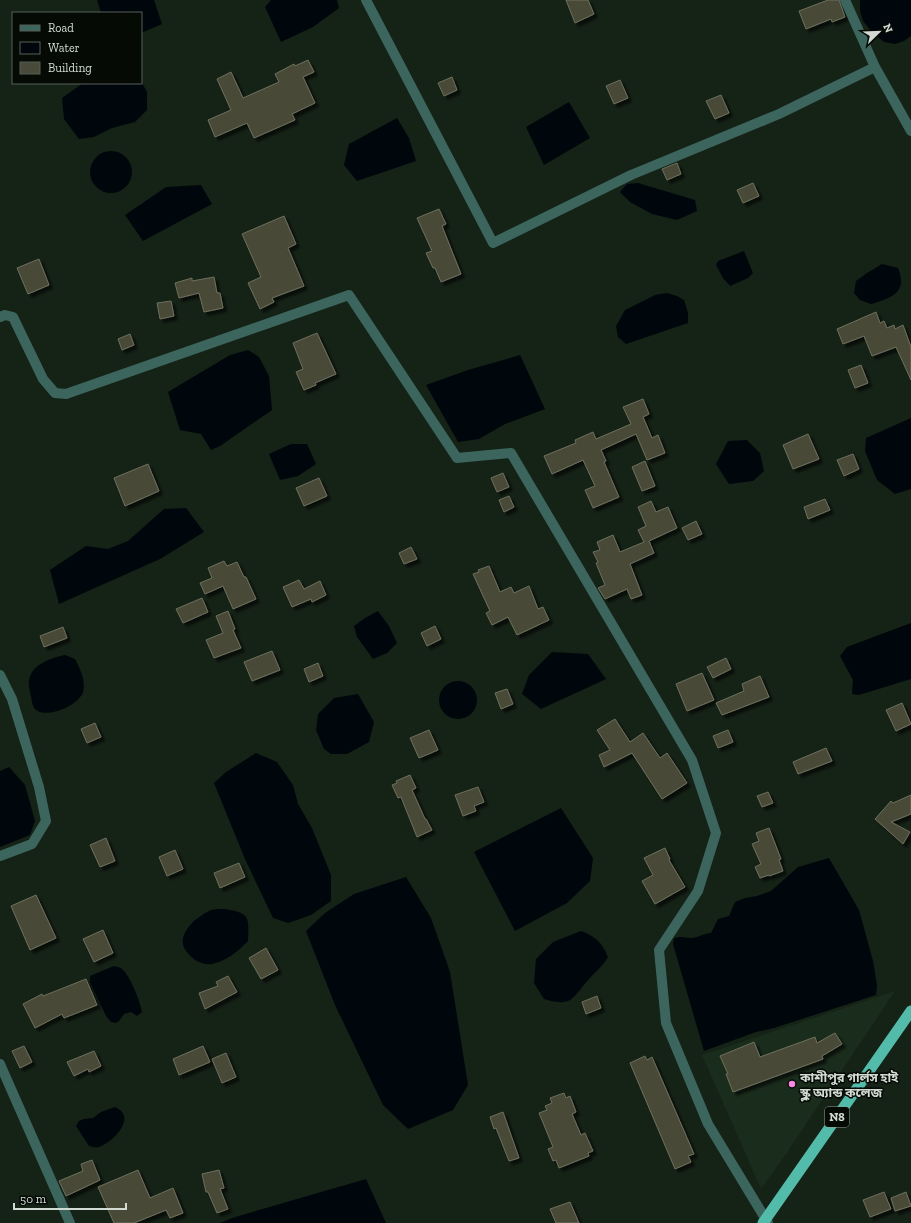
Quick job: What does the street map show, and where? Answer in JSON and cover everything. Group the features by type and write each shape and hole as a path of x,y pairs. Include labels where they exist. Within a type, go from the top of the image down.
{"highway":[{"name":"N8","path":"766,1221 911,1011"}],"street":[{"path":"366,0 493,243 631,175 779,114 875,67"},
{"path":"845,0 875,67 911,131"},
{"path":"0,317 5,315 13,317 43,379 55,393 66,394 349,295 456,458 511,453 692,760 716,833 698,891 659,950 666,1023 708,1124 766,1221"},
{"path":"0,675 12,699 39,787 46,821 32,844 0,856"},
{"path":"0,1064 70,1223"}],"shaded area":[{"name":"কাশীপুর গার্লস হাই স্কুল অ্যান্ড কলেজ","path":"895,991 761,1189 702,1055","holes":["835,1033 842,1044 830,1051 823,1040","815,1037 782,1073 774,1052","754,1042 761,1058 720,1056","765,1060 733,1092 727,1074"]}],"water":[{"path":"97,0 154,0 162,24 142,33 142,12 101,12"},
{"path":"271,0 337,0 339,8 313,27 281,42 265,7"},
{"path":"860,0 911,0 911,36 904,41 895,44 884,42 872,32 863,21 860,11"},
{"path":"142,83 147,92 147,110 135,122 112,128 94,137 79,139 64,119 62,98 82,84"},
{"path":"569,102 590,138 544,165 526,127"},
{"path":"397,118 409,138 416,161 357,181 344,165 349,144"},
{"path":"107,151 115,151 123,154 129,160 132,172 129,184 123,190 115,193 107,193 99,190 93,184 90,176 90,168 93,160 99,154"},
{"path":"638,183 695,200 697,211 677,220 652,214 630,202 620,192 627,184"},
{"path":"201,185 212,204 143,241 125,215 166,187"},
{"path":"744,251 753,273 748,278 730,286 723,278 716,265 718,261"},
{"path":"882,264 898,268 901,276 901,283 896,293 871,304 860,300 854,293 856,281"},
{"path":"667,293 684,300 688,313 688,323 626,344 618,337 616,326 625,310 655,295"},
{"path":"248,350 259,357 269,376 272,410 220,446 211,450 201,434 180,430 168,392 230,355"},
{"path":"520,355 545,409 505,424 479,439 458,442 426,385 468,370"},
{"path":"911,418 911,489 895,494 877,480 865,451 866,438"},
{"path":"747,440 760,453 764,471 753,481 729,484 716,464 728,441"},
{"path":"291,444 307,444 316,464 298,476 280,480 269,454"},
{"path":"186,508 204,532 160,559 59,604 50,570 86,546 108,549 128,541 164,509"},
{"path":"378,611 389,626 397,643 387,653 373,659 357,637 354,626"},
{"path":"911,623 911,679 859,695 852,694 853,680 840,656 847,647"},
{"path":"552,652 588,654 606,679 541,709 522,694 529,675"},
{"path":"65,655 75,659 81,671 84,683 83,692 76,702 55,712 48,713 36,710 33,705 29,686 31,674 43,663"},
{"path":"458,681 471,687 477,700 471,713 458,719 445,713 439,700 445,687"},
{"path":"358,694 374,722 369,742 347,754 331,754 324,749 316,730 318,714 334,698"},
{"path":"256,753 277,762 293,785 298,804 312,828 331,875 331,901 311,915 288,923 273,918 245,859 214,783 226,772"},
{"path":"9,767 25,785 35,821 30,835 0,847 0,771"},
{"path":"561,808 593,858 590,881 567,903 515,931 474,852"},
{"path":"829,858 859,910 873,961 877,985 876,995 774,1028 756,1032 704,1051 673,944 674,938 694,938 711,933 718,919 729,916 735,902 771,891 798,867"},
{"path":"406,877 431,918 450,972 468,1085 453,1110 408,1129 383,1105 335,1005 306,931 325,913 354,894"},
{"path":"224,909 239,912 246,917 248,921 248,941 223,961 210,964 198,962 185,950 183,945 186,931 194,921 205,913 212,910"},
{"path":"581,931 591,935 598,941 608,957 602,966 572,999 561,1002 544,999 534,983 536,959 553,942"},
{"path":"114,966 121,968 128,976 137,995 142,1012 137,1016 131,1012 124,1014 116,1023 111,1022 106,1016 90,982 90,976"},
{"path":"115,1107 121,1111 124,1117 124,1123 121,1129 105,1144 98,1147 89,1146 76,1126 79,1121 93,1118 101,1112"},
{"path":"366,1179 386,1223 220,1223 232,1218"}],"building":[{"path":"566,0 588,0 594,14 575,23"},
{"path":"828,0 839,0 845,17 832,22 831,19 806,29 799,11"},
{"path":"308,60 314,72 303,77 315,103 292,114 295,120 254,138 247,123 215,137 208,120 231,110 217,79 231,72 243,98 279,82 275,74 294,64 295,66"},
{"path":"452,77 457,90 444,96 438,83"},
{"path":"620,80 628,98 614,104 606,86"},
{"path":"721,95 729,113 715,119 706,101"},
{"path":"677,163 681,174 667,180 662,169"},
{"path":"753,183 759,196 743,203 737,190"},
{"path":"439,209 446,224 442,226 461,274 441,282 426,253 432,251 417,218"},
{"path":"284,216 296,244 288,248 304,286 272,298 274,302 260,309 248,283 261,277 242,234"},
{"path":"39,259 49,285 28,294 17,268"},
{"path":"214,277 217,293 220,293 223,308 204,312 199,293 179,298 175,283 192,278 192,281"},
{"path":"171,301 174,316 160,319 157,303"},
{"path":"876,312 880,323 884,321 887,328 894,325 895,329 903,325 911,347 911,380 896,347 872,356 864,336 843,344 837,329"},
{"path":"317,333 336,374 315,383 316,385 304,390 296,372 303,369 293,343"},
{"path":"130,334 134,345 122,350 118,339"},
{"path":"861,365 868,383 855,388 848,370"},
{"path":"643,399 649,414 643,417 652,438 658,435 665,453 647,460 636,434 601,450 606,461 604,462 619,497 593,508 585,490 595,486 583,460 552,474 544,456 576,443 575,440 593,432 596,439 631,424 623,407"},
{"path":"808,434 819,459 793,469 783,445"},
{"path":"853,454 859,469 844,476 837,460"},
{"path":"645,461 655,486 642,491 632,467"},
{"path":"148,464 159,491 125,506 114,478"},
{"path":"503,473 509,487 497,492 491,478"},
{"path":"319,478 327,496 304,506 296,488"},
{"path":"509,496 514,507 504,512 499,500"},
{"path":"825,499 830,510 808,519 804,507"},
{"path":"651,501 656,512 668,507 677,528 649,541 654,553 630,564 642,595 631,599 627,589 605,599 598,588 605,585 596,563 598,562 593,552 600,550 597,542 613,535 620,552 644,542 638,530 646,526 638,507"},
{"path":"696,521 702,534 688,540 682,528"},
{"path":"411,547 417,559 404,564 399,553"},
{"path":"224,561 227,566 237,562 256,599 233,609 223,586 205,594 200,583 212,578 208,568"},
{"path":"489,566 500,592 511,587 514,593 529,586 538,609 543,607 549,620 517,635 508,617 492,625 486,613 490,611 473,574 479,572 478,570"},
{"path":"299,580 304,589 320,581 326,595 312,602 311,599 292,607 283,587"},
{"path":"202,598 208,612 183,623 176,609"},
{"path":"228,611 235,629 233,630 241,648 214,658 206,640 223,633 216,616"},
{"path":"435,626 441,639 427,646 421,633"},
{"path":"63,627 67,638 44,647 40,636"},
{"path":"272,651 280,670 252,681 244,662"},
{"path":"726,658 731,669 713,678 707,667"},
{"path":"318,663 323,676 309,682 304,669"},
{"path":"702,673 714,700 687,711 676,684"},
{"path":"760,676 769,697 722,715 716,703 744,691 742,684"},
{"path":"507,689 513,704 501,709 495,693"},
{"path":"902,703 911,724 896,731 886,710"},
{"path":"615,719 630,742 643,733 660,758 667,753 687,783 662,799 632,753 604,767 599,755 610,750 597,730"},
{"path":"95,723 101,737 87,743 81,729"},
{"path":"429,730 438,750 419,758 410,738"},
{"path":"728,730 733,742 718,748 713,736"},
{"path":"826,748 832,761 798,774 793,762"},
{"path":"410,775 416,788 412,790 425,819 432,830 417,837 401,797 398,798 392,785 397,783 396,781"},
{"path":"478,787 484,802 474,806 476,811 463,816 455,795"},
{"path":"768,792 773,803 762,807 757,796"},
{"path":"911,795 911,814 891,822 910,832 903,844 875,819 891,801 893,803"},
{"path":"769,828 781,859 779,860 783,871 760,878 755,867 761,864 752,844 759,841 756,833"},
{"path":"106,838 115,861 100,867 90,845"},
{"path":"665,848 670,859 669,860 685,887 655,904 642,881 653,875 644,858"},
{"path":"175,850 183,869 167,876 159,857"},
{"path":"239,863 245,877 220,888 214,873"},
{"path":"36,895 56,938 30,950 11,906"},
{"path":"103,930 113,953 94,962 83,939"},
{"path":"266,948 278,970 261,979 249,958"},
{"path":"228,976 237,992 205,1009 199,993 218,986 216,982"},
{"path":"86,979 97,1005 64,1018 62,1014 35,1028 23,1004 42,994 43,996"},
{"path":"597,996 601,1008 586,1014 582,1002"},
{"path":"835,1033 842,1044 822,1056 823,1059 733,1092 726,1074 728,1074 720,1056 754,1042 760,1057 815,1037 817,1043"},
{"path":"24,1046 32,1062 20,1068 12,1051"},
{"path":"203,1046 210,1062 179,1075 173,1059"},
{"path":"94,1051 101,1066 89,1072 88,1069 74,1076 67,1062"},
{"path":"226,1053 236,1077 222,1083 212,1059"},
{"path":"645,1056 647,1060 652,1057 694,1154 688,1156 691,1162 675,1169 630,1063"},
{"path":"564,1093 566,1098 570,1096 576,1112 572,1114 581,1135 585,1133 593,1151 588,1153 589,1156 559,1168 556,1160 553,1161 548,1149 553,1147 539,1113 547,1110 545,1106 552,1103 550,1098"},
{"path":"503,1112 519,1158 509,1161 490,1117"},
{"path":"92,1160 100,1180 66,1196 59,1181 83,1171 81,1164"},
{"path":"138,1170 150,1198 173,1188 183,1213 170,1218 166,1210 134,1223 114,1223 98,1187"},
{"path":"219,1170 224,1188 220,1189 228,1209 217,1213 208,1192 206,1192 202,1174"},
{"path":"884,1192 891,1209 870,1217 863,1200"},
{"path":"906,1192 911,1206 895,1211 891,1198"},
{"path":"570,1202 579,1223 556,1223 550,1209"}],"place":[{"name":"কাশীপুর গার্লস হাই স্কুল অ্যান্ড কলেজ","path":"792,1084"}]}
